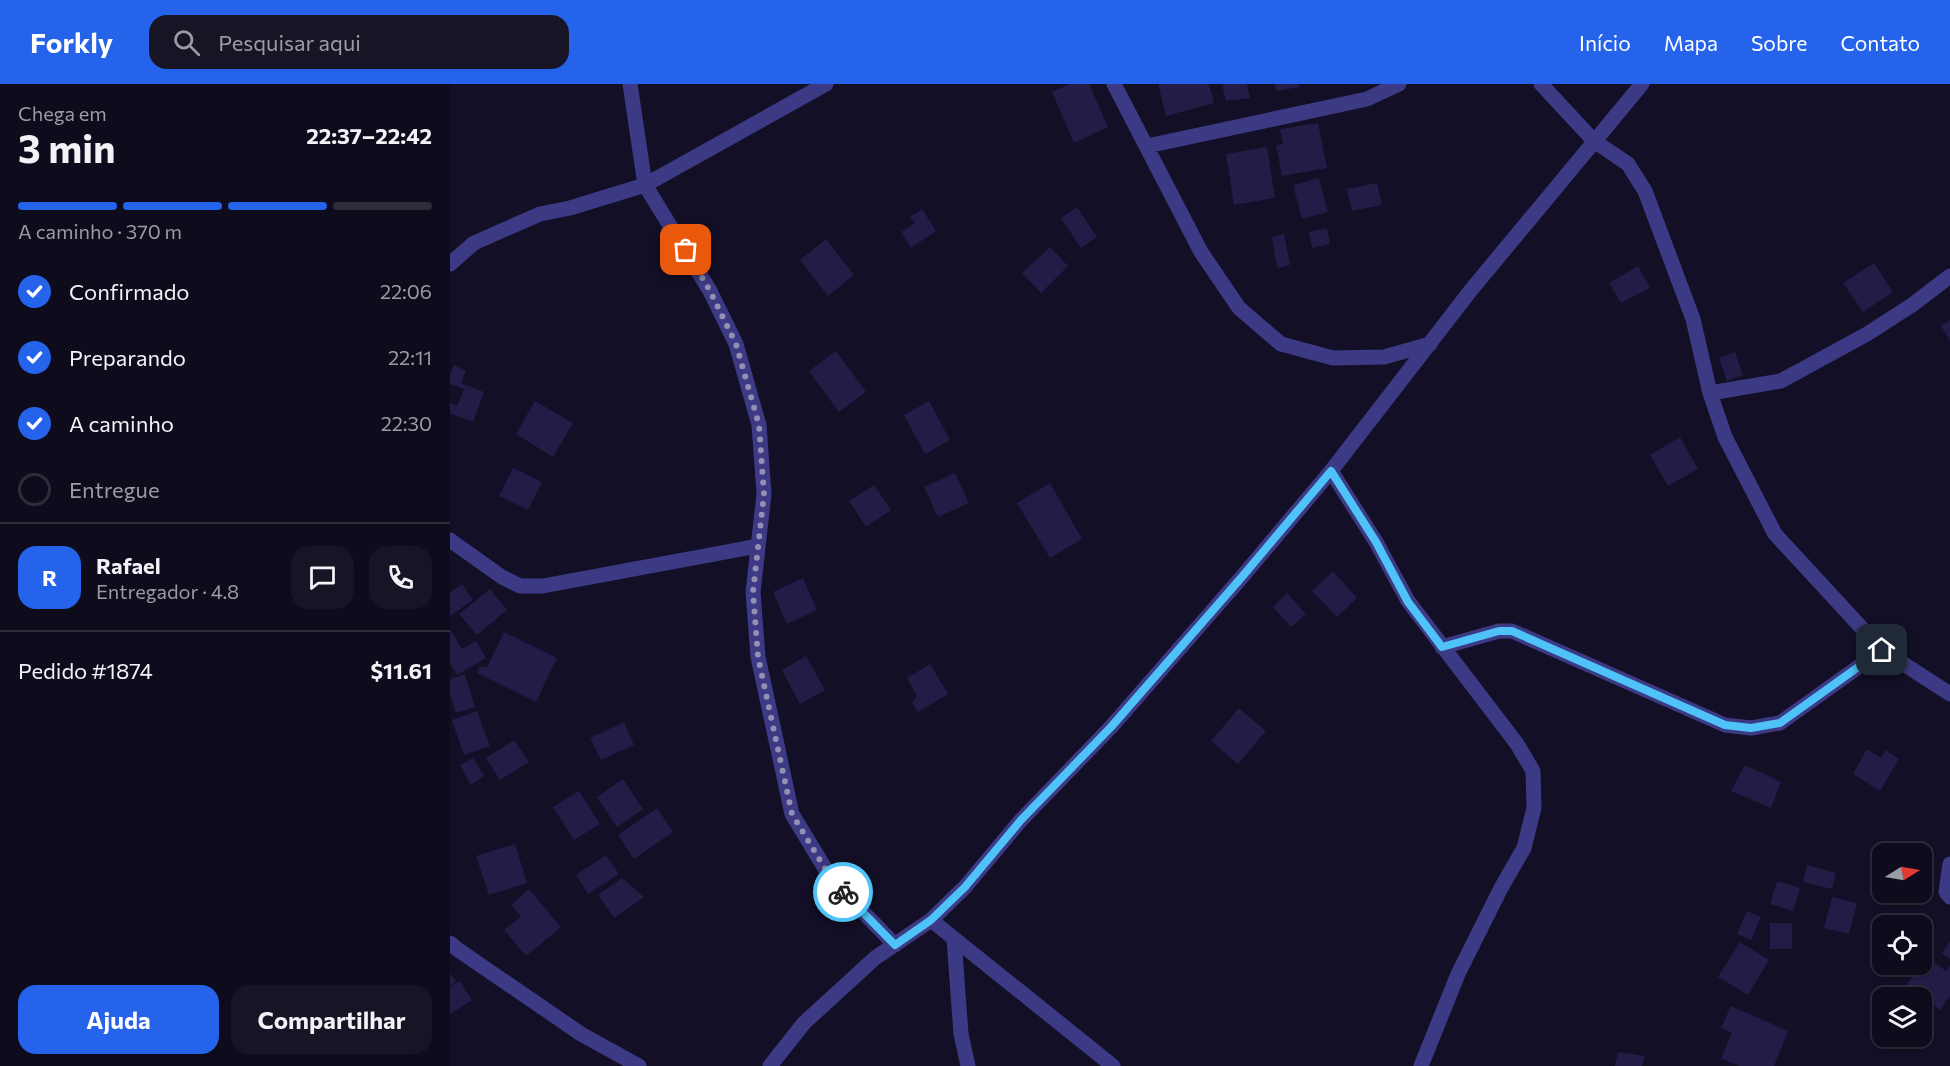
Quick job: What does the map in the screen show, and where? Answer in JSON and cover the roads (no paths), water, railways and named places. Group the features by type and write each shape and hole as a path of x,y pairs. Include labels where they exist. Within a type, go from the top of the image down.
{"street":[{"path":"630,84 645,185 710,291 736,344 759,425 764,494 753,592 758,657 792,814 832,880 895,945"},
{"path":"450,264 474,243 540,214 570,208 645,185 826,84"},
{"path":"1114,84 1201,252 1239,308 1281,344 1333,358 1384,357 1430,344"},
{"path":"1147,146 1367,99 1399,84"},
{"path":"1541,84 1594,141 1628,164 1645,191 1693,319 1710,393 1725,437 1775,534 1882,650 1950,694"},
{"path":"770,1066 804,1023 875,958 931,920 965,887 1021,820 1111,727 1331,471 1471,290 1642,84"},
{"path":"1710,393 1781,381 1867,334 1912,305 1950,276"},
{"path":"1331,471 1376,542 1408,602 1517,744 1533,771 1534,808 1524,848 1501,888 1458,974 1421,1066"},
{"path":"450,540 502,577 520,586 543,586 759,546"},
{"path":"1442,647 1499,631 1512,631 1725,725 1751,728 1780,723 1882,650"},
{"path":"1950,864 1946,892 1950,897"},
{"path":"931,920 1113,1066"},
{"path":"954,939 961,1034 968,1066"},
{"path":"450,943 582,1034 639,1066"}]}
